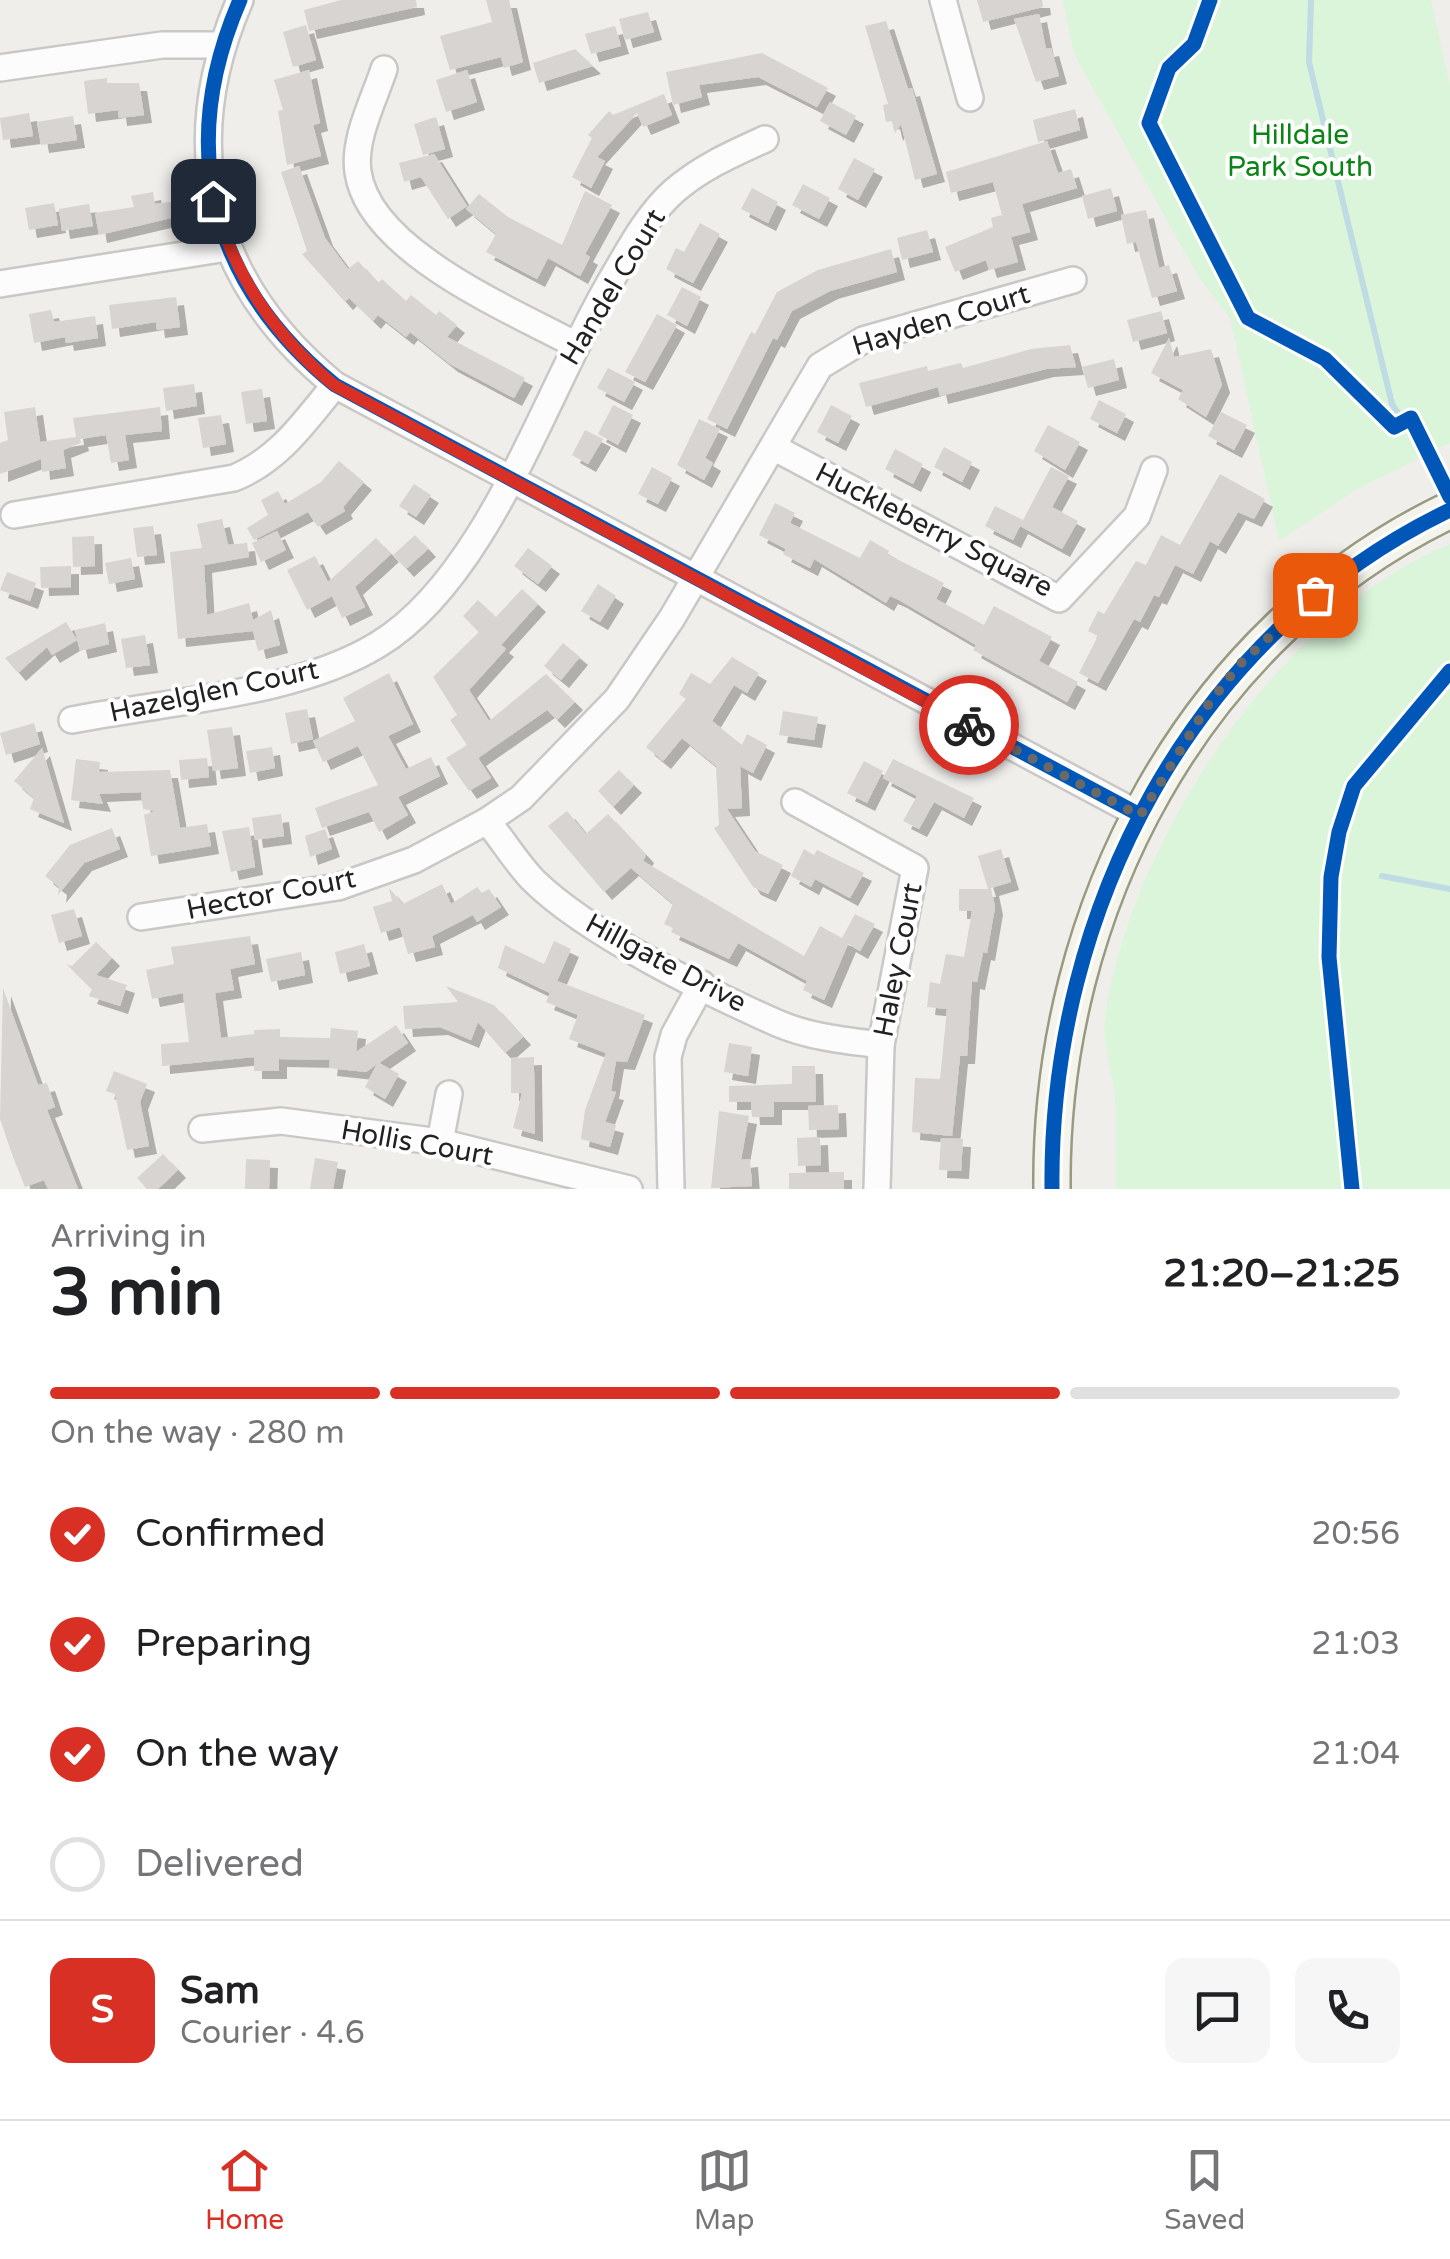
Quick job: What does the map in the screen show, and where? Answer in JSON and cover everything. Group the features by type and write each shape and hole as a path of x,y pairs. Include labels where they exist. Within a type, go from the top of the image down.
{"street":[{"path":"240,0 220,45 210,90 207,142 213,201 227,248 256,302 304,360 334,385 1140,816"},
{"path":"943,0 970,98"},
{"path":"0,68 162,45 220,45"},
{"path":"384,68 358,148 358,175 372,203 404,247 447,276 574,344"},
{"name":"Handel Court","path":"508,479 574,344 640,230 672,193 711,163 765,139"},
{"path":"0,284 227,248"},
{"name":"Hayden Court","path":"696,579 820,366 840,350 1073,280"},
{"path":"14,515 234,478 260,468 281,451 334,385"},
{"name":"Huckleberry Square","path":"773,447 1058,598 1137,516 1154,470"},
{"name":"Hazelglen Court","path":"72,720 306,678 382,643 452,575 508,479"},
{"path":"1052,1189 1056,1082 1072,1005 1107,886 1140,816 1208,705 1250,654 1315,595 1390,542 1450,510"},
{"name":"Hector Court","path":"140,917 338,886 414,860 488,821 520,798 617,698 696,579"},
{"name":"Haley Court","path":"795,802 915,868 881,1045 878,1189"},
{"name":"Hillgate Drive","path":"488,821 533,880 578,917 779,1024 833,1039 881,1045"},
{"path":"671,1189 668,1058 674,1035 702,984"},
{"path":"440,1142 449,1094"},
{"name":"Hollis Court","path":"202,1130 281,1121 440,1142 630,1189"}],"green space":[{"name":"Hilldale Park South","path":"1063,0 1431,0 1450,87 1450,443 1357,489 1279,541 1230,318 1198,276 1074,54"},
{"path":"1450,544 1450,1189 1116,1189 1116,1109 1105,1016 1121,948 1146,877 1181,807 1224,740 1273,677 1328,622 1387,577"}],"building":[{"path":"341,0 416,0 417,7 309,31 304,10"},
{"path":"486,0 509,0 523,62 504,68 501,57 450,70 440,36 492,22"},
{"path":"977,0 1042,0 1043,7 983,22"},
{"path":"648,12 654,32 625,40 619,19"},
{"path":"1039,14 1046,49 1051,48 1059,76 1036,82 1014,19"},
{"path":"886,21 908,89 912,88 937,174 915,180 901,124 895,133 892,121 886,122 883,105 888,104 865,26"},
{"path":"306,25 316,60 293,67 283,32"},
{"path":"615,26 621,46 591,54 585,34"},
{"path":"575,49 593,66 539,83 533,63"},
{"path":"762,53 828,88 817,107 758,77 699,85 702,97 673,105 666,72"},
{"path":"309,70 320,123 313,125 321,156 287,165 278,111 283,110 274,80"},
{"path":"467,70 477,102 446,112 436,80"},
{"path":"107,78 107,83 139,83 144,115 119,118 118,110 88,114 84,81"},
{"path":"664,94 672,115 643,127 637,113 597,157 605,161 591,188 572,177 592,138 588,135 609,111 613,115"},
{"path":"830,102 856,116 846,135 820,121"},
{"path":"1075,109 1080,130 1038,142 1033,120"},
{"path":"29,113 33,136 3,140 0,118"},
{"path":"73,116 77,140 41,145 37,122"},
{"path":"436,117 445,149 423,155 414,124"},
{"path":"1047,141 1058,173 1071,169 1077,188 1022,204 1030,232 1011,237 1018,262 989,270 986,260 955,272 945,247 993,227 991,218 1002,215 993,182 951,193 946,172"},
{"path":"434,154 467,206 448,219 421,177 404,182 399,163"},
{"path":"854,158 875,169 858,200 838,189"},
{"path":"299,166 325,238 348,269 358,261 378,283 382,279 406,301 411,295 436,315 439,311 457,325 447,337 525,378 514,398 450,364 410,332 406,337 378,315 373,321 349,298 345,302 302,254 307,251 281,172"},
{"path":"803,184 830,198 819,219 792,205"},
{"path":"752,188 778,202 768,223 741,209"},
{"path":"1111,188 1117,211 1088,219 1082,196"},
{"path":"585,191 612,205 585,254 590,257 580,276 548,258 537,279 486,252 496,234 466,209 479,194 508,217 562,245"},
{"path":"153,192 155,204 177,201 180,216 99,235 95,213 134,207 131,196"},
{"path":"54,203 58,225 29,230 25,208"},
{"path":"89,204 93,226 62,231 59,209"},
{"path":"1146,210 1159,268 1169,265 1177,291 1152,298 1136,242 1127,244 1121,215"},
{"path":"700,223 720,234 693,283 666,269 676,248 684,252"},
{"path":"927,230 933,252 902,260 897,238"},
{"path":"891,249 897,272 830,291 792,311 777,340 773,338 727,429 707,419 751,332 755,334 777,292 818,270"},
{"path":"682,287 701,297 687,326 667,315"},
{"path":"176,297 180,327 157,330 156,322 112,329 109,305"},
{"path":"51,310 54,322 95,316 98,338 66,343 65,337 34,343 29,314"},
{"path":"1161,311 1167,333 1133,342 1127,320"},
{"path":"657,314 677,325 645,382 625,372"},
{"path":"1169,338 1174,357 1211,349 1222,385 1206,417 1178,399 1183,390 1151,373"},
{"path":"1070,345 1076,367 1046,369 940,396 938,387 866,407 859,383 927,366 928,371 961,363 963,368 1031,349"},
{"path":"1114,359 1119,380 1088,388 1082,367"},
{"path":"608,368 635,382 624,402 597,388"},
{"path":"194,384 197,406 166,411 163,388"},
{"path":"262,389 267,421 246,424 241,392"},
{"path":"1099,400 1126,414 1117,433 1090,419"},
{"path":"613,405 633,415 618,445 598,434"},
{"path":"831,405 852,416 838,443 817,432"},
{"path":"35,407 40,442 76,437 73,418 160,407 162,431 125,435 129,460 111,463 106,435 80,439 81,443 63,450 66,468 42,472 41,459 0,474 0,443 8,440 4,412"},
{"path":"1221,412 1247,425 1234,450 1208,436"},
{"path":"221,415 226,444 203,448 198,418"},
{"path":"699,419 720,429 705,458 713,463 704,480 677,465"},
{"path":"1048,425 1080,442 1065,470 1034,451"},
{"path":"585,430 603,439 588,464 572,455"},
{"path":"944,447 972,462 962,482 934,467"},
{"path":"895,449 923,464 913,484 885,469"},
{"path":"339,461 364,482 343,507 345,511 318,527 308,512 254,540 247,528 268,515 261,500 278,491 285,504 321,482"},
{"path":"652,467 672,478 658,504 638,494"},
{"path":"1051,467 1069,476 1052,507 1078,521 1062,549 1020,526 1013,540 985,526 995,506 1023,520"},
{"path":"1220,474 1265,499 1254,519 1238,512 1218,546 1210,541 1193,574 1175,565 1159,597 1154,595 1140,622 1134,619 1098,683 1079,673 1098,636 1088,631 1098,611 1104,614 1136,561 1146,565 1161,535 1180,545"},
{"path":"414,484 431,495 416,517 399,506"},
{"path":"775,503 795,513 790,523 860,558 870,540 889,551 887,554 944,583 936,599 984,625 994,606 1052,637 1039,661 1078,682 1067,702 973,650 976,645 899,600 890,596 886,603 814,559 810,568 783,554 786,549 759,535"},
{"path":"222,519 228,545 247,543 249,557 204,565 207,615 249,603 253,620 271,610 280,645 258,651 253,631 178,639 170,552 202,548 197,524"},
{"path":"153,526 157,555 137,557 133,528"},
{"path":"277,531 286,550 261,562 252,543"},
{"path":"415,535 428,549 406,569 393,555"},
{"path":"94,536 95,566 73,567 72,537"},
{"path":"376,538 391,554 355,587 365,607 342,618 332,596 307,610 287,570 315,556 328,582"},
{"path":"528,548 552,566 538,584 514,566"},
{"path":"131,558 135,579 109,584 105,563"},
{"path":"71,566 71,587 41,588 40,567"},
{"path":"7,572 36,583 30,601 0,590"},
{"path":"598,584 616,596 600,622 581,611"},
{"path":"522,589 538,604 501,645 506,649 469,690 489,721 546,674 575,702 557,720 547,710 478,758 491,778 469,791 446,758 467,745 450,720 457,715 433,677 479,632 463,616 478,600 496,617"},
{"path":"66,622 77,640 52,655 47,647 18,673 5,658"},
{"path":"105,623 109,644 80,651 75,630"},
{"path":"145,635 150,665 126,668 121,639"},
{"path":"563,643 580,657 561,680 544,666"},
{"path":"732,657 759,673 747,693 734,685 712,721 742,745 747,734 767,745 753,773 740,766 742,808 727,809 755,851 783,865 768,894 753,887 714,828 719,825 716,766 682,738 663,761 646,747 686,699 679,694 691,673 710,684"},
{"path":"389,673 413,724 388,736 406,769 431,757 440,776 398,797 408,815 379,832 369,812 322,828 315,808 378,785 358,746 323,762 313,741 355,721 343,698"},
{"path":"307,709 313,739 291,744 285,713"},
{"path":"783,711 818,717 814,740 779,735"},
{"path":"34,723 40,744 6,755 0,733"},
{"path":"232,727 238,768 213,771 207,730"},
{"path":"272,747 275,768 250,773 246,751"},
{"path":"42,748 64,823 30,809 34,798 14,781"},
{"path":"207,758 209,777 181,780 179,760"},
{"path":"76,759 100,762 99,772 170,770 180,828 207,824 211,846 151,856 144,815 155,811 143,809 141,792 99,794 103,804 71,800"},
{"path":"893,759 974,798 964,818 934,802 919,829 903,821 917,796 883,778"},
{"path":"864,761 883,771 867,803 847,793"},
{"path":"619,770 634,785 613,807 598,791"},
{"path":"567,811 586,834 608,814 646,855 643,861 804,956 820,926 842,938 855,914 875,924 860,951 848,944 824,1000 803,990 807,981 738,943 729,959 671,932 673,928 664,924 673,904 631,868 604,892 548,826"},
{"path":"281,814 284,836 255,840 252,818"},
{"path":"249,827 255,867 231,872 222,831"},
{"path":"112,828 120,849 84,863 58,895 59,887 45,876 70,845"},
{"path":"325,829 332,849 310,857 305,836"},
{"path":"804,849 814,855 817,850 864,873 850,898 815,879 811,887 791,876"},
{"path":"1001,849 1011,882 991,888 995,907 987,953 983,952 977,982 972,981 967,1056 960,1056 952,1136 912,1132 915,1078 940,1079 947,1009 927,1007 930,982 940,984 946,954 964,957 972,911 959,911 959,889 988,889 978,856"},
{"path":"442,884 451,904 477,887 482,893 489,889 501,907 477,922 473,915 432,936 435,947 408,954 400,927 381,933 373,907 392,901 389,888 403,904"},
{"path":"74,909 82,936 59,943 51,915"},
{"path":"250,936 255,964 230,969 234,990 215,993 221,1038 280,1029 280,1037 330,1038 331,1028 358,1031 356,1052 396,1025 408,1043 379,1063 399,1074 385,1099 365,1087 377,1064 366,1072 329,1068 330,1060 279,1059 279,1071 254,1071 254,1057 162,1066 161,1044 189,1042 183,993 152,999 146,970 174,964 171,947"},
{"path":"554,941 571,949 557,981 645,1015 627,1062 616,1061 611,1091 616,1092 605,1122 616,1125 610,1147 581,1139 585,1110 606,1053 569,1039 578,1015 546,1002 550,993 498,968 505,945 544,964"},
{"path":"96,942 112,958 96,975 127,985 120,1006 89,996 92,989 66,964 72,966"},
{"path":"364,944 370,966 340,974 335,952"},
{"path":"301,952 305,975 271,982 266,959"},
{"path":"446,986 494,1005 523,1037 505,1053 478,1022 471,1040 440,1027 405,1029 403,1006 458,1002"},
{"path":"3,988 38,1085 47,1083 55,1107 47,1110 78,1189 48,1189 44,1180 25,1187 13,1157 0,1119"},
{"path":"729,1043 752,1047 748,1076 724,1072"},
{"path":"534,1057 535,1134 513,1128 522,1093 511,1093 511,1058"},
{"path":"792,1066 815,1066 816,1102 774,1102 774,1117 752,1117 751,1102 729,1102 729,1086 792,1084"},
{"path":"114,1071 147,1084 140,1102 149,1146 127,1150 115,1094 106,1091"},
{"path":"838,1105 839,1129 809,1130 808,1106"},
{"path":"719,1111 749,1116 741,1160 750,1159 752,1186 711,1188"},
{"path":"820,1137 821,1165 798,1166 797,1138"},
{"path":"941,1138 963,1139 961,1171 939,1170"},
{"path":"163,1154 178,1170 158,1189 147,1189 137,1178"},
{"path":"315,1158 338,1162 333,1189 310,1189"},
{"path":"246,1159 270,1160 269,1189 245,1189"},
{"path":"844,1172 844,1189 789,1189 789,1173"}],"waterway":[{"path":"1311,0 1309,62 1392,404 1423,451"},
{"path":"1382,876 1450,889"}],"cycle path":[{"path":"240,0 221,55 210,108 209,160 217,210 233,257 258,303 292,345 335,385 1140,815"},
{"path":"1210,0 1194,44 1169,68 1149,123 1248,318 1325,359 1394,427 1411,418 1450,497"},
{"path":"1052,1189 1058,1085 1077,982 1109,884 1154,791 1210,705 1279,629 1359,563 1450,510"},
{"path":"1352,1189 1329,957 1331,877 1339,832 1354,786 1450,671"}],"way so far":[{"path":"969,725 1140,816 1208,705 1239,665 1315,595"}],"route":[{"path":"213,201 227,248 256,302 304,360 334,385 969,725"}]}
